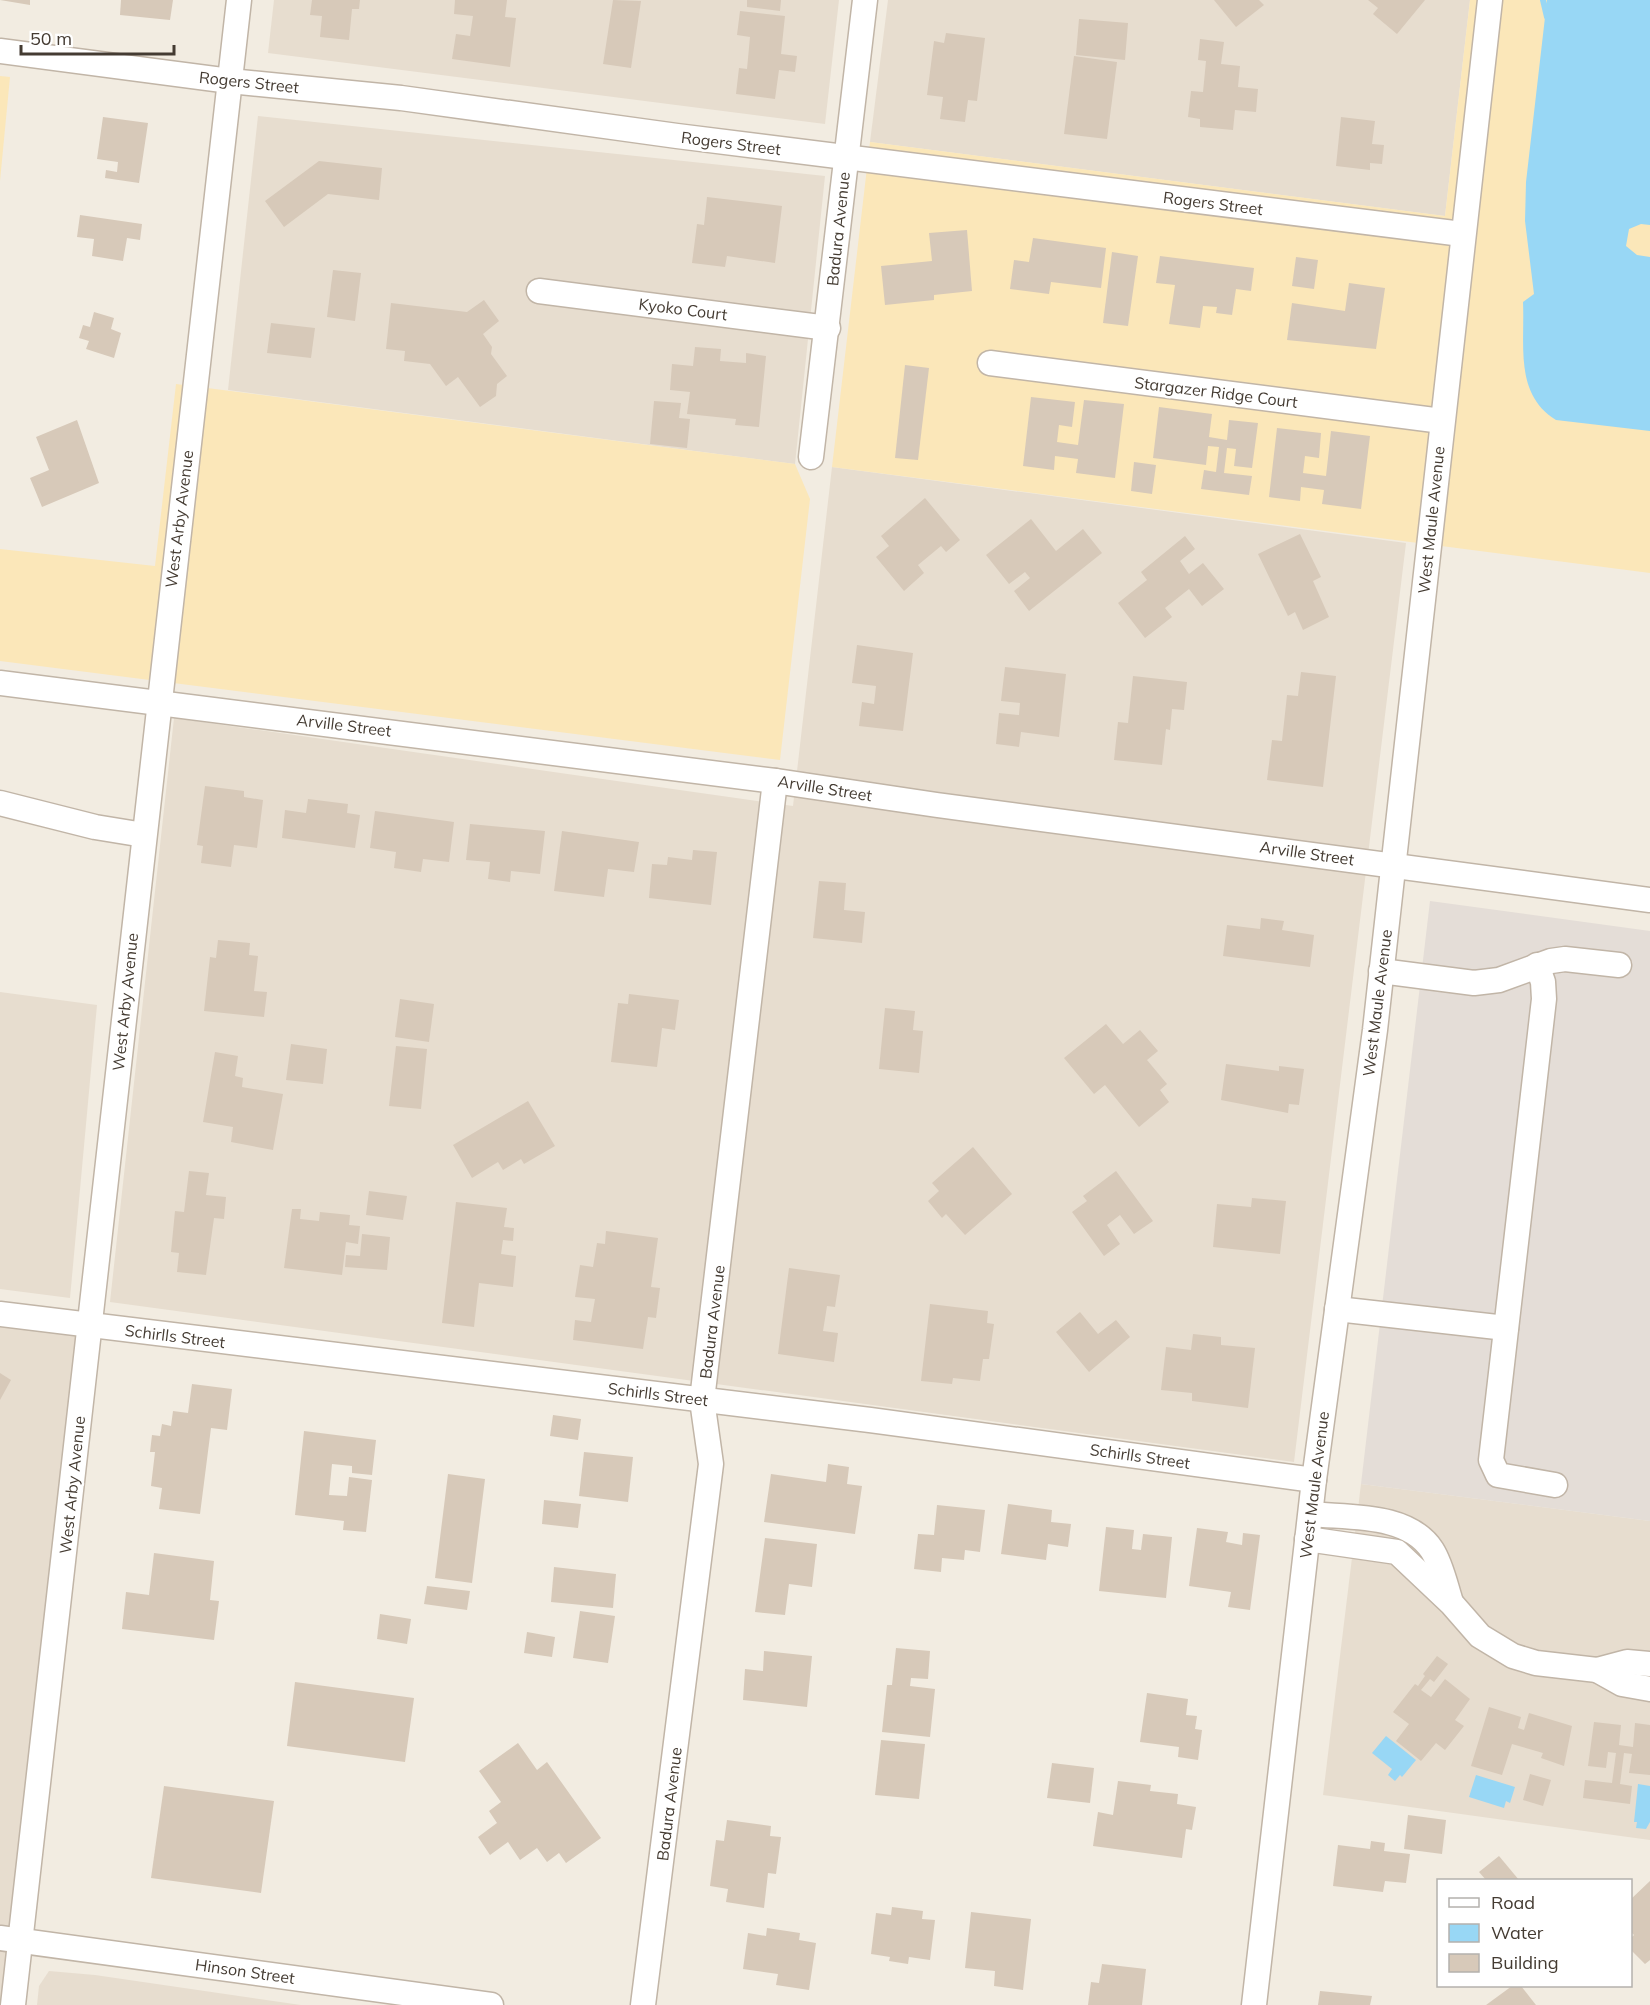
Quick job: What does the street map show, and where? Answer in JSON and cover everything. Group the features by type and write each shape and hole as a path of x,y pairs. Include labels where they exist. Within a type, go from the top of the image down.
{"street":[{"name":"West Arby Avenue","path":"13,2005 11,1939 89,1326 240,0"},
{"name":"Badura Avenue","path":"811,457 865,0"},
{"name":"West Maule Avenue","path":"1254,2005 1314,1480 1381,971 1490,0"},
{"name":"Rogers Street","path":"0,51 230,81 401,98 846,157 1462,234"},
{"name":"Kyoko Court","path":"539,291 828,328"},
{"name":"Stargazer Ridge Court","path":"990,363 1442,421"},
{"name":"Arville Street","path":"0,683 159,701 775,780 937,805 1650,900"},
{"name":"Badura Avenue","path":"644,2005 711,1464 702,1400 775,780"},
{"path":"0,803 95,827 144,835"},
{"path":"1381,971 1474,983 1499,980 1537,965 1565,959 1619,965"},
{"path":"1537,965 1543,982 1544,999 1491,1452 1492,1466 1498,1474 1555,1485"},
{"path":"1337,1309 1506,1328"},
{"name":"Schirlls Street","path":"0,1314 702,1400 1314,1480"},
{"path":"1311,1514 1389,1523 1409,1529 1424,1540 1436,1558 1452,1604"},
{"path":"1396,1552 1409,1529"},
{"path":"1307,1539 1396,1552 1452,1604 1480,1636 1513,1656 1536,1663 1597,1670 1627,1662 1650,1664"},
{"path":"1597,1670 1622,1684 1650,1689"},
{"name":"Hinson Street","path":"11,1939 491,2005"}],"shaded area":[{"path":"274,0 839,0 825,124 268,53"},
{"path":"888,0 1470,0 1445,216 870,142"},
{"path":"258,116 825,176 795,464 228,390"},
{"path":"832,467 1406,543 1294,1462 110,1302 174,718 793,806"},
{"path":"1430,901 1650,931 1650,1521 1361,1484"},
{"path":"0,992 97,1005 70,1298 0,1289"},
{"path":"0,1309 89,1320 4,2005 0,2005"},
{"path":"1361,1484 1650,1521 1650,1840 1323,1795"},
{"path":"49,1971 95,1975 301,2005 37,2005 39,1986"}],"sand":[{"path":"1470,0 1650,0 1650,573 832,467 870,142 1445,216"},
{"path":"0,76 10,77 0,181"},
{"path":"176,384 795,464 810,499 780,760 0,661 0,549 155,566"}],"water":[{"path":"1547,0 1650,0 1650,225 1641,224 1629,229 1626,246 1637,255 1650,257 1650,431 1556,420 1533,397 1524,367 1523,302 1534,294 1525,221 1526,182"},
{"path":"1386,1736 1416,1760 1402,1777 1400,1775 1395,1781 1388,1775 1392,1769 1372,1753"},
{"path":"1476,1775 1515,1787 1510,1803 1506,1801 1504,1808 1469,1797"},
{"path":"1638,1784 1650,1786 1650,1822 1646,1829 1636,1828 1637,1822 1634,1822"}],"building":[{"path":"0,0 30,0 30,5"},
{"path":"121,0 173,0 170,20 120,15"},
{"path":"312,0 360,0 359,9 352,9 349,40 320,37 322,16 310,15"},
{"path":"455,0 507,0 505,17 516,18 510,67 452,59 456,34 470,36 473,16 454,14"},
{"path":"613,0 641,1 631,68 603,64"},
{"path":"747,0 781,0 780,11 747,7"},
{"path":"1214,0 1259,0 1264,5 1236,27"},
{"path":"1368,0 1425,0 1397,34 1373,14 1378,8"},
{"path":"740,11 785,16 781,54 797,56 795,72 779,70 775,99 736,94 739,68 747,69 750,37 737,35"},
{"path":"1079,19 1128,23 1125,60 1076,55"},
{"path":"946,33 985,38 977,101 968,100 965,122 940,119 943,97 927,95 934,41 944,43"},
{"path":"1200,39 1224,42 1221,64 1240,66 1238,87 1258,89 1256,112 1235,110 1233,130 1200,127 1200,119 1188,117 1191,91 1203,92 1206,61 1198,60"},
{"path":"1074,56 1117,62 1107,139 1064,134"},
{"path":"103,117 148,123 139,183 105,178 106,170 117,172 118,162 97,159"},
{"path":"1341,117 1375,121 1372,144 1384,145 1382,164 1370,163 1370,170 1336,166"},
{"path":"319,161 382,168 379,200 328,194 284,227 265,201"},
{"path":"707,197 782,206 775,263 727,256 725,267 692,263 697,224 704,225"},
{"path":"80,215 142,224 140,240 127,238 123,261 92,256 94,239 77,237"},
{"path":"967,230 972,291 934,295 934,300 885,305 881,266 932,261 929,233"},
{"path":"1033,238 1106,248 1101,288 1051,282 1049,294 1010,289 1014,260 1029,262"},
{"path":"1112,252 1138,256 1128,326 1103,323"},
{"path":"1160,256 1254,268 1251,291 1236,289 1232,315 1216,313 1217,307 1203,306 1200,328 1169,324 1175,285 1156,283"},
{"path":"1296,257 1318,260 1314,289 1292,286"},
{"path":"333,270 361,273 355,321 327,317"},
{"path":"1349,283 1385,288 1376,349 1287,340 1292,303 1345,311"},
{"path":"484,300 499,321 483,334 492,347 491,354 507,376 497,384 496,396 480,407 458,377 446,386 430,364 404,361 405,351 386,349 391,303 467,312"},
{"path":"94,312 114,318 111,329 121,333 114,358 86,349 89,341 79,338 83,325 90,327"},
{"path":"271,323 315,328 311,358 267,353"},
{"path":"695,347 721,349 720,361 746,363 746,353 766,356 759,427 735,425 736,419 687,414 690,392 670,390 672,364 693,366"},
{"path":"905,365 929,368 918,460 895,458"},
{"path":"1031,397 1075,402 1072,427 1059,425 1057,442 1078,445 1084,400 1124,404 1115,478 1076,473 1078,459 1055,456 1054,470 1023,466"},
{"path":"654,401 681,403 679,418 690,419 687,448 650,444"},
{"path":"1159,407 1212,414 1209,437 1227,440 1229,420 1258,423 1252,468 1234,466 1236,449 1227,448 1224,473 1252,476 1249,495 1201,489 1204,470 1216,472 1219,447 1208,446 1206,465 1153,458"},
{"path":"77,420 99,483 42,507 30,478 49,470 36,437"},
{"path":"1277,428 1321,433 1319,458 1305,456 1303,473 1326,476 1331,431 1370,436 1361,509 1322,504 1324,490 1301,487 1300,501 1269,497"},
{"path":"1134,462 1156,465 1152,494 1131,491"},
{"path":"925,498 960,540 946,552 941,546 918,565 924,573 904,591 876,557 889,546 881,536"},
{"path":"1031,519 1056,551 1083,529 1102,553 1029,611 1014,591 1030,578 1025,572 1009,584 986,555"},
{"path":"1300,534 1321,577 1313,581 1329,617 1303,630 1295,612 1288,616 1258,554"},
{"path":"1185,536 1195,549 1180,561 1189,574 1203,563 1224,589 1202,606 1189,589 1165,608 1172,617 1145,638 1118,603 1147,580 1141,572"},
{"path":"857,645 913,653 903,731 859,726 862,702 874,704 876,686 852,683"},
{"path":"1005,667 1066,674 1059,737 1021,732 1019,747 996,744 999,713 1019,715 1020,703 1001,701"},
{"path":"1301,672 1336,676 1323,787 1267,780 1272,740 1282,741 1287,695 1298,696"},
{"path":"1133,676 1187,682 1184,710 1172,709 1170,730 1166,729 1162,765 1114,760 1118,722 1128,723"},
{"path":"205,786 244,791 244,797 263,800 257,848 234,845 231,867 201,863 203,846 197,845"},
{"path":"308,799 348,804 347,813 360,815 355,848 282,838 285,810 306,813"},
{"path":"375,811 454,822 449,862 423,859 421,872 394,868 396,852 370,848"},
{"path":"470,824 545,831 540,874 511,871 510,882 488,879 490,862 466,860"},
{"path":"562,831 639,842 634,872 608,869 604,897 554,891"},
{"path":"693,850 717,852 711,905 649,898 652,864 667,865 668,857 692,860"},
{"path":"819,881 846,883 844,910 865,912 862,943 813,938"},
{"path":"1261,918 1284,921 1282,930 1314,935 1310,967 1223,956 1227,925 1260,929"},
{"path":"218,940 250,943 249,955 258,956 254,991 267,992 264,1017 204,1011 210,957 216,958"},
{"path":"629,994 679,1000 675,1030 662,1028 657,1067 611,1062 618,1003 628,1004"},
{"path":"400,999 434,1004 429,1042 395,1037"},
{"path":"885,1008 915,1011 913,1030 923,1031 919,1073 879,1069"},
{"path":"1106,1024 1123,1044 1140,1030 1158,1051 1147,1060 1167,1084 1160,1090 1169,1102 1139,1127 1105,1085 1094,1094 1064,1058"},
{"path":"291,1044 327,1049 323,1084 286,1080"},
{"path":"396,1046 427,1049 421,1109 389,1106"},
{"path":"215,1052 238,1056 235,1076 243,1078 242,1087 283,1094 273,1150 231,1142 233,1127 203,1122"},
{"path":"1226,1064 1279,1071 1279,1066 1304,1069 1299,1105 1289,1104 1288,1113 1221,1100"},
{"path":"528,1101 555,1146 524,1164 521,1159 503,1170 498,1162 472,1178 453,1145"},
{"path":"973,1147 1012,1194 965,1235 946,1214 942,1218 928,1201 939,1191 932,1183"},
{"path":"189,1171 209,1173 206,1195 226,1197 224,1219 214,1218 206,1275 177,1272 179,1253 171,1252 175,1211 184,1212"},
{"path":"1116,1171 1153,1221 1134,1234 1120,1215 1107,1225 1120,1244 1104,1256 1072,1212 1087,1201 1083,1196"},
{"path":"369,1191 407,1196 403,1220 366,1215"},
{"path":"1252,1198 1286,1201 1280,1254 1213,1247 1217,1204 1251,1207"},
{"path":"456,1202 507,1208 504,1227 514,1228 513,1241 503,1240 501,1254 516,1256 513,1287 479,1283 474,1327 442,1323"},
{"path":"292,1209 301,1209 300,1219 319,1221 320,1212 350,1215 349,1225 360,1226 358,1244 346,1242 342,1275 284,1268"},
{"path":"606,1231 658,1238 651,1287 660,1288 656,1318 648,1317 643,1349 573,1340 575,1320 591,1322 595,1299 575,1297 580,1265 593,1267 597,1243 605,1244"},
{"path":"362,1234 390,1237 387,1270 345,1267 346,1255 360,1256"},
{"path":"789,1268 840,1275 835,1307 827,1306 823,1331 838,1333 834,1362 778,1354"},
{"path":"930,1304 988,1311 987,1323 994,1324 989,1359 983,1359 980,1381 953,1378 952,1384 921,1381"},
{"path":"1080,1312 1098,1334 1116,1320 1130,1337 1089,1372 1056,1332"},
{"path":"1193,1334 1221,1337 1221,1345 1255,1348 1248,1408 1192,1401 1192,1393 1161,1390 1166,1347 1191,1350"},
{"path":"0,1373 11,1380 0,1400"},
{"path":"192,1384 232,1389 227,1430 211,1428 200,1514 159,1509 162,1488 151,1486 155,1452 150,1452 152,1435 160,1436 162,1424 171,1426 173,1411 188,1413"},
{"path":"553,1415 581,1419 578,1440 550,1436"},
{"path":"304,1431 376,1440 372,1475 352,1473 352,1466 332,1464 329,1495 347,1496 349,1477 372,1480 366,1532 343,1530 344,1521 295,1515"},
{"path":"584,1452 633,1457 628,1502 579,1496"},
{"path":"828,1464 849,1467 847,1484 862,1486 855,1534 764,1522 771,1474 826,1482"},
{"path":"448,1474 485,1479 472,1583 435,1578"},
{"path":"544,1500 581,1504 578,1528 542,1524"},
{"path":"1008,1504 1052,1510 1051,1522 1071,1524 1068,1547 1048,1544 1046,1560 1001,1554"},
{"path":"937,1505 985,1510 980,1552 965,1550 964,1560 942,1558 941,1572 914,1569 918,1534 934,1535"},
{"path":"1106,1527 1134,1530 1132,1549 1141,1550 1143,1534 1172,1537 1166,1598 1099,1591"},
{"path":"1197,1528 1228,1532 1226,1542 1242,1545 1243,1533 1260,1535 1250,1610 1228,1607 1231,1592 1189,1586"},
{"path":"765,1538 817,1544 812,1587 789,1584 785,1615 755,1612"},
{"path":"154,1553 214,1561 210,1600 219,1601 214,1640 122,1629 126,1592 149,1595"},
{"path":"554,1567 616,1574 613,1608 551,1602"},
{"path":"427,1586 470,1591 467,1610 424,1604"},
{"path":"580,1611 615,1616 608,1663 573,1658"},
{"path":"380,1614 411,1619 407,1644 377,1639"},
{"path":"527,1632 555,1637 552,1657 524,1653"},
{"path":"896,1648 930,1651 928,1679 911,1678 910,1686 935,1689 930,1737 882,1732 887,1685 892,1685"},
{"path":"764,1651 812,1656 807,1707 743,1700 745,1669 763,1671"},
{"path":"1437,1656 1448,1664 1434,1682 1430,1679 1421,1690 1431,1697 1445,1679 1470,1699 1455,1720 1464,1726 1445,1750 1436,1743 1421,1761 1396,1741 1409,1724 1393,1712 1415,1684 1418,1686 1425,1676 1423,1674"},
{"path":"295,1682 414,1698 405,1762 287,1746"},
{"path":"1147,1693 1188,1699 1186,1715 1197,1716 1195,1729 1202,1730 1198,1760 1178,1757 1179,1747 1140,1742"},
{"path":"1489,1707 1521,1717 1518,1728 1524,1730 1529,1713 1572,1726 1564,1766 1541,1758 1543,1753 1512,1744 1502,1775 1471,1766"},
{"path":"1594,1722 1621,1725 1619,1745 1633,1747 1635,1723 1650,1725 1650,1775 1629,1773 1632,1754 1624,1753 1620,1784 1632,1786 1630,1804 1583,1798 1585,1780 1612,1783 1616,1753 1608,1752 1606,1768 1588,1766"},
{"path":"881,1740 925,1744 919,1799 875,1795"},
{"path":"518,1743 537,1770 547,1762 601,1838 566,1863 559,1853 547,1862 537,1848 520,1860 508,1842 490,1855 478,1837 497,1823 489,1811 501,1802 479,1771"},
{"path":"1052,1763 1094,1768 1090,1803 1047,1798"},
{"path":"1530,1774 1551,1780 1543,1806 1523,1800"},
{"path":"1118,1781 1151,1785 1150,1791 1178,1794 1177,1804 1196,1807 1192,1830 1186,1829 1182,1858 1093,1846 1098,1812 1113,1815"},
{"path":"164,1786 274,1801 261,1893 151,1878"},
{"path":"1408,1815 1446,1820 1442,1854 1404,1849"},
{"path":"727,1820 771,1826 770,1836 781,1837 776,1874 768,1873 764,1908 726,1902 728,1889 710,1886 716,1840 724,1841"},
{"path":"1371,1841 1385,1843 1384,1851 1410,1854 1406,1883 1385,1881 1383,1892 1333,1886 1338,1845 1370,1849"},
{"path":"1499,1856 1518,1879 1485,1879 1479,1872"},
{"path":"1650,1881 1650,1960 1645,1964 1632,1951 1634,1935 1632,1933 1632,1898"},
{"path":"892,1907 923,1911 922,1919 935,1920 930,1960 909,1957 908,1964 889,1961 890,1957 871,1954 876,1913 891,1915"},
{"path":"971,1912 1031,1919 1023,1990 994,1986 995,1971 965,1968"},
{"path":"767,1928 800,1933 799,1940 816,1943 809,1990 776,1985 778,1974 743,1969 748,1933 766,1936"},
{"path":"1102,1964 1146,1969 1142,2005 1088,2005 1091,1982 1099,1983"},
{"path":"1511,1987 1522,1987 1536,2005 1486,2005"},
{"path":"1320,1991 1372,1996 1370,2005 1318,2005"}],"waterway":[{"path":"1543,0 1547,17"}]}
